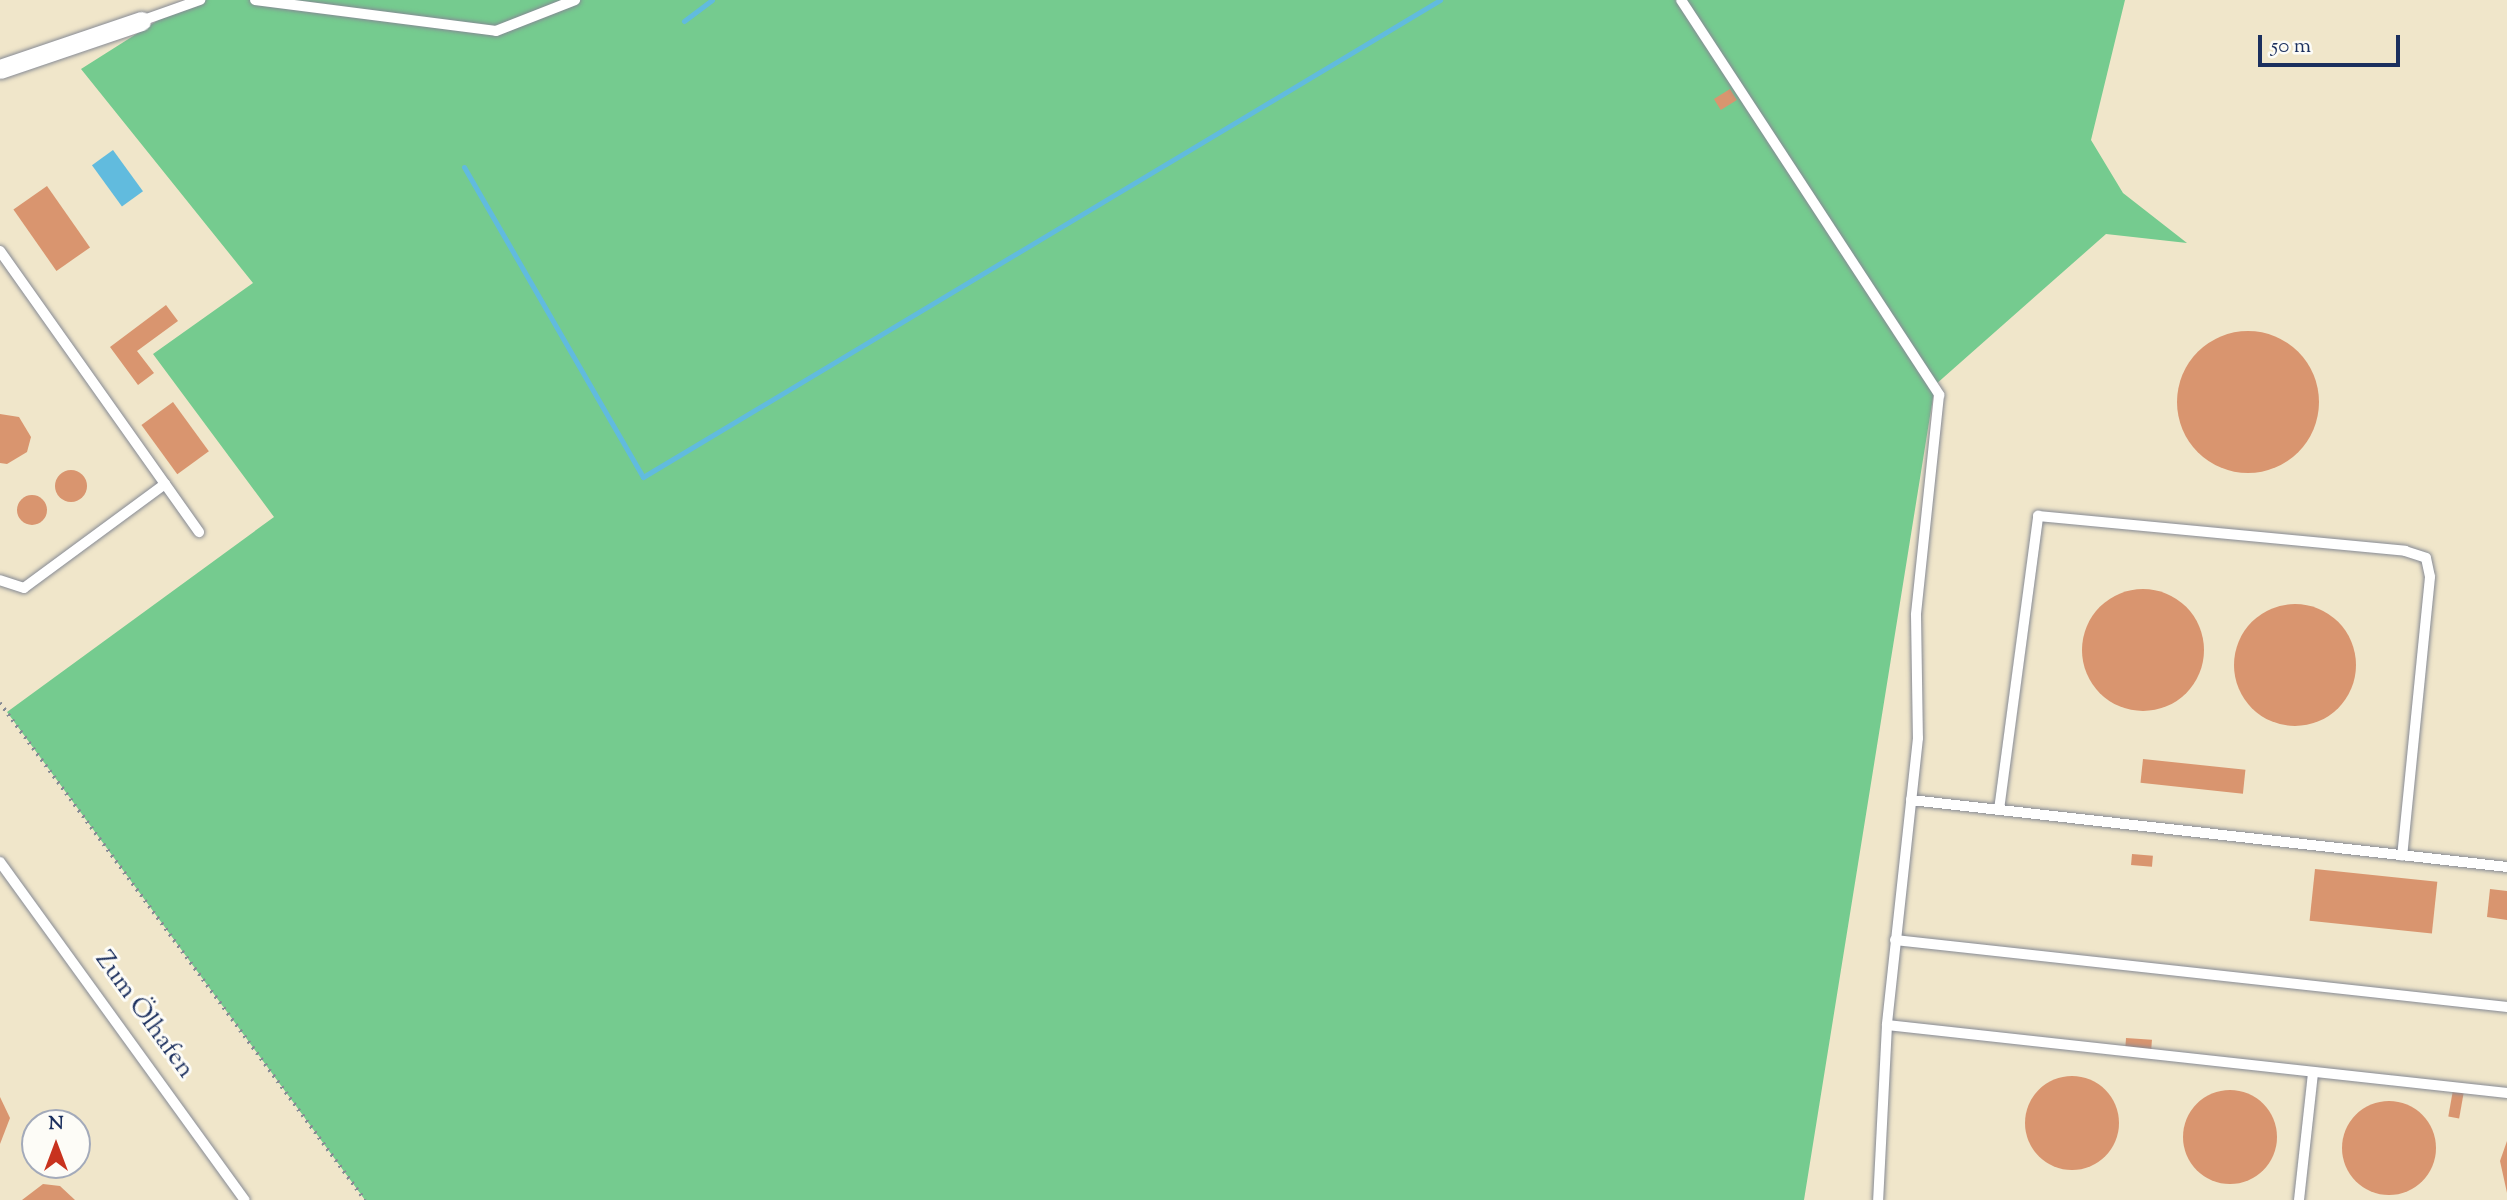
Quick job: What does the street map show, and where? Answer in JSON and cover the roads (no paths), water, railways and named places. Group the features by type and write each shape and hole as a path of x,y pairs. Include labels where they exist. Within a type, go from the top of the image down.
{"street":[{"path":"0,69 141,21"}],"lane":[{"path":"255,0 496,31 575,0"},
{"path":"1681,0 1939,396 1916,615 1911,800 1887,1025 1878,1200"},
{"path":"141,21 194,1"},
{"path":"0,250 199,532"},
{"path":"0,580 24,588 165,484"},
{"path":"1999,810 2038,516 2404,551 2426,558 2430,577 2402,856"},
{"path":"1911,800 2507,867"},
{"name":"Zum Ölhafen","path":"0,862 245,1200"},
{"path":"1895,940 2507,1007"},
{"path":"1887,1025 2507,1093"},
{"path":"2299,1200 2313,1073"}],"water":[{"path":"113,150 143,191 122,207 92,165"}],"waterway":[{"path":"684,21 712,0"},
{"path":"464,167 643,477 1440,0"}]}
